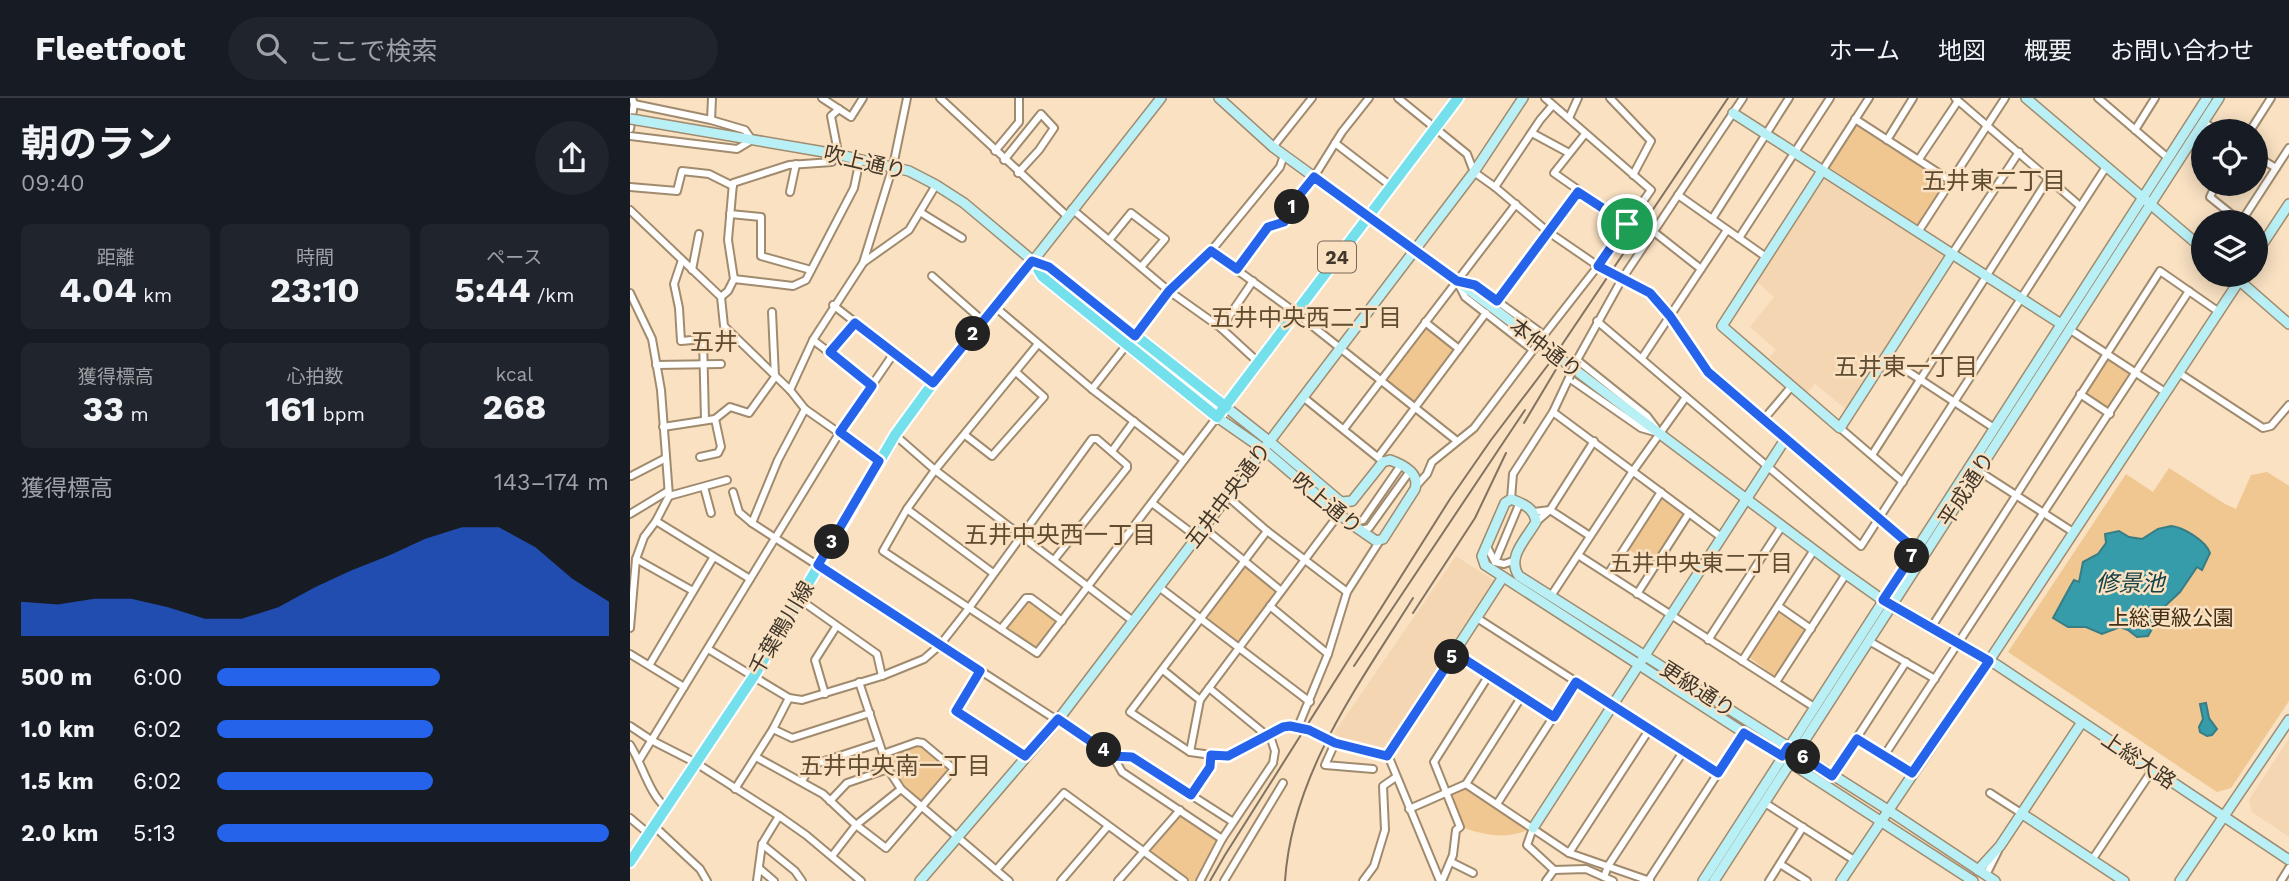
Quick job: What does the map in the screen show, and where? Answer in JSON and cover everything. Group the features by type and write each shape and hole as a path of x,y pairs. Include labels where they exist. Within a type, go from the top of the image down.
{"main road":[{"name":"24","path":"1217,416 1458,98"},
{"name":"千葉鴨川線","path":"630,862 754,676 895,435 933,383 1032,261"},
{"name":"吹上通り","path":"1032,261 1042,275 1226,407"},
{"name":"吹上通り","path":"1132,340 1217,416"}],"street":[{"path":"711,120 712,98"},
{"path":"822,98 851,117 863,98"},
{"path":"863,263 892,166 907,98"},
{"path":"940,98 1018,173 1109,240 1169,291 1221,328 1259,363"},
{"path":"995,151 1018,122 1019,98"},
{"path":"1032,261 1161,98"},
{"name":"本仲通り","path":"1219,98 1273,147 1457,281 1846,574 1883,600 1931,628"},
{"path":"1273,147 1312,98"},
{"path":"1237,269 1268,227 1284,222 1293,203 1369,98"},
{"path":"1398,98 1467,155 1474,172 1547,231 1598,266 1650,293 1670,316 1708,372 1916,550"},
{"name":"五井中央通り","path":"920,881 1058,719 1474,172 1523,98"},
{"path":"1417,485 1427,474 1432,462 1475,428 1598,266 1651,190 1545,98"},
{"path":"1569,118 1578,98"},
{"path":"1610,98 1651,141 1633,175"},
{"path":"1511,499 1513,474 1553,412 1597,321 1743,98"},
{"path":"1712,219 1789,98"},
{"path":"1739,238 1829,98"},
{"path":"1869,98 1722,326 1903,482"},
{"path":"1887,140 1913,98"},
{"path":"1917,232 2005,98"},
{"path":"2026,98 2191,239"},
{"path":"2098,98 2107,101 2168,158"},
{"path":"2135,130 2155,98"},
{"name":"平成通り","path":"1703,881 1869,641 1883,600 1974,468 2065,327 2142,197 2207,98"},
{"name":"平成通り","path":"2205,119 2219,98"},
{"path":"2258,119 2271,98"},
{"path":"1919,159 1956,99 2080,206"},
{"path":"630,129 633,101 745,130 752,140 737,149 630,136"},
{"path":"1495,187 1552,106"},
{"path":"721,297 728,291 734,279 728,240 733,183 796,164 832,162 836,154 831,116 839,109"},
{"path":"1733,113 2165,392"},
{"path":"1004,160 1041,114 1054,128 1018,173"},
{"path":"1855,119 1951,181"},
{"name":"吹上通り","path":"634,120 892,166 936,185 964,203 1032,261"},
{"path":"1532,133 1569,153"},
{"path":"1585,134 1554,173 1627,224"},
{"name":"平成通り","path":"1792,750 1814,707 1883,600 1974,468 1994,428 2151,204 2191,141"},
{"path":"1335,143 1391,186"},
{"path":"2249,210 2289,148"},
{"path":"1840,428 2019,152"},
{"path":"1092,389 1169,291 1211,251 1280,167 1284,155"},
{"path":"734,279 793,286 806,279 854,188 860,159"},
{"path":"2268,163 2276,168"},
{"path":"790,192 796,164"},
{"path":"1597,321 1861,546 2106,167"},
{"path":"630,187 677,191 682,171 709,174 733,186"},
{"path":"1872,455 2049,178"},
{"path":"790,390 833,305 863,263 909,230 936,185"},
{"path":"1497,301 1578,192"},
{"path":"1678,195 1766,257"},
{"path":"2210,196 2226,210"},
{"path":"1344,429 1516,204"},
{"path":"2268,228 2289,204"},
{"path":"630,210 721,297 724,326 790,390 805,409 879,461"},
{"path":"920,212 962,238"},
{"path":"1109,240 1131,213 1165,239 1141,267"},
{"path":"730,214 761,217 761,256 811,270"},
{"path":"1642,358 1727,230"},
{"path":"1654,232 1701,269"},
{"path":"692,270 699,234"},
{"path":"1211,251 1340,347 1457,442"},
{"path":"682,260 674,285 679,308 681,341 703,339 705,420"},
{"path":"1931,628 2160,271 2219,312"},
{"path":"932,276 983,321"},
{"path":"1221,328 1253,281"},
{"path":"1457,281 1475,285 1544,335"},
{"path":"1457,281 1465,298 1532,350"},
{"path":"1841,881 2179,373 2233,287"},
{"path":"2249,287 2289,324"},
{"path":"1884,756 2189,291"},
{"path":"630,293 652,339 668,493 656,522 644,537 636,559 630,628"},
{"path":"833,305 933,383"},
{"path":"995,306 1092,389 1184,460"},
{"path":"663,427 715,419 730,407 749,413 775,377 772,312"},
{"path":"1381,460 1414,408 1486,313"},
{"path":"1426,322 1459,349"},
{"path":"830,352 855,323"},
{"path":"813,340 872,386"},
{"path":"1038,344 935,470 907,509 883,551 1037,653 1217,416"},
{"path":"640,759 840,432 894,354"},
{"path":"1885,357 1994,428"},
{"path":"1577,360 1647,416 1660,434"},
{"path":"656,365 721,364"},
{"path":"965,435 992,456 1044,397 1016,372"},
{"path":"2179,373 2263,428 2271,426 2289,405"},
{"path":"1569,378 1641,428 1660,434"},
{"path":"1764,419 1791,387"},
{"path":"2080,394 2110,414"},
{"path":"1303,397 1381,460 1393,460 1405,468 1416,477 1417,485"},
{"path":"1551,596 1633,471 1686,397"},
{"name":"吹上通り","path":"1226,407 1341,502 1352,501 1381,460"},
{"path":"752,523 778,460 805,409"},
{"path":"1553,412 1721,537"},
{"name":"吹上通り","path":"1217,416 1263,449 1350,523 1379,541 1383,539 1417,485"},
{"path":"700,457 718,453 721,447 715,419"},
{"path":"1112,451 1133,421"},
{"path":"895,435 935,470 1133,621"},
{"path":"1612,881 1586,869 1554,870 1527,845 1534,828 1786,438"},
{"path":"708,649 789,698 802,700 916,664 940,645 1092,439 1097,439 1128,468 1054,560"},
{"path":"1511,499 1505,503 1486,547 1495,562 1504,564 1513,561 1535,517 1550,510 1594,442"},
{"path":"631,475 666,458"},
{"path":"1350,523 1363,520 1405,468"},
{"path":"1360,530 1369,528 1405,468"},
{"path":"1974,468 2073,532"},
{"path":"630,514 668,493 727,480"},
{"path":"704,486 711,513"},
{"path":"733,492 739,512 752,523 1058,719 1112,756 1122,772 1222,839"},
{"path":"1608,574 1661,492"},
{"path":"1227,496 1267,531 1348,592"},
{"path":"1511,499 1523,504 1535,517"},
{"path":"1152,503 1197,537"},
{"path":"1495,562 1518,507 1523,504"},
{"path":"907,509 993,573"},
{"path":"1550,510 1590,536"},
{"path":"1637,594 1689,513"},
{"path":"1191,752 1200,700 1339,514"},
{"path":"656,522 750,579"},
{"path":"1708,640 1782,526"},
{"path":"1204,528 1280,590"},
{"path":"1267,531 1130,712 1191,752 1228,756 1286,726 1298,727 1335,743 1387,756"},
{"path":"1298,727 1328,654 1348,592 1379,541"},
{"name":"更級通り","path":"1486,547 1482,556 1483,563 1503,577 1973,881"},
{"path":"1742,661 1814,550"},
{"path":"1578,555 1814,707"},
{"path":"650,664 713,558"},
{"path":"636,559 693,591"},
{"name":"更級通り","path":"1513,561 1519,576 1995,881"},
{"path":"1776,682 1846,574"},
{"path":"1387,756 1503,577"},
{"path":"1159,587 1310,702"},
{"path":"1002,629 1026,598 1031,597 1062,621"},
{"path":"799,600 877,654 882,676"},
{"path":"1270,606 1328,654"},
{"path":"1778,606 1811,629"},
{"path":"1477,618 1718,773"},
{"path":"825,694 815,660 836,627"},
{"name":"上総大路","path":"1931,628 1989,661 2289,860"},
{"path":"1869,641 1935,679"},
{"path":"1455,653 1554,717"},
{"path":"630,654 684,687"},
{"path":"1832,776 1906,662"},
{"path":"1163,670 1200,700"},
{"path":"980,671 956,711 1025,756"},
{"path":"1441,881 1451,862 1456,830 1460,827 1434,762 1489,675"},
{"path":"859,682 888,769 901,789 1009,881"},
{"path":"1497,804 1576,682"},
{"path":"1199,881 1222,839 1273,763 1275,751 1268,735 1209,688"},
{"path":"1409,809 1466,784 1522,696"},
{"path":"735,789 789,698"},
{"path":"773,729 792,738 870,713"},
{"path":"2180,881 2289,720"},
{"path":"1982,872 2082,722"},
{"path":"630,726 696,763 779,816 861,881"},
{"path":"1569,853 1649,730"},
{"path":"1466,784 1569,853 1649,881 1744,733"},
{"path":"1857,739 1912,773"},
{"path":"756,757 802,781 887,848 954,769 923,743 918,742 883,754"},
{"path":"802,781 808,769 815,764 879,743"},
{"path":"1335,743 1325,765 1373,769"},
{"path":"630,744 640,759 658,801 667,808"},
{"path":"1604,877 1608,866 1683,752"},
{"path":"1191,795 1210,767 1211,755"},
{"path":"1112,756 1132,757 1233,822"},
{"path":"1387,756 1441,881"},
{"name":"平成通り","path":"1714,881 1765,803 1786,759"},
{"path":"830,801 848,783 888,769"},
{"path":"2092,860 2153,769"},
{"path":"1363,881 1374,866 1385,830 1383,786 1396,778"},
{"path":"1224,881 1283,783"},
{"path":"832,856 856,825 901,789"},
{"path":"996,870 1064,793 1184,881"},
{"path":"1990,793 2124,881"},
{"path":"1765,803 1854,860"},
{"path":"1118,881 1180,810"},
{"path":"757,881 762,844 779,816"},
{"path":"630,818 652,830 699,869 707,881"},
{"path":"1061,881 1108,827"},
{"path":"1769,881 1802,827"},
{"path":"762,844 795,871 802,881"},
{"path":"1451,862 1473,873"},
{"path":"1780,864 1807,881"},
{"path":"2280,881 2289,868"},
{"path":"760,869 774,881"},
{"path":"1546,881 1554,870"},
{"path":"1165,881 1170,872"}],"shaded area":[{"path":"1823,177 1945,252 1947,258 1847,410 1815,384 1807,393 1769,357 1776,350 1750,327 1774,297 1756,281"},
{"path":"1456,556 1495,581 1386,749 1332,736"},
{"path":"2289,738 2289,837 2252,812 2249,800"}],"green space":[{"path":"1858,123 1945,180 1919,224 1829,167"},
{"path":"1427,328 1455,350 1414,404 1386,381"},
{"path":"2106,358 2131,373 2132,377 2109,409 2085,391"},
{"name":"上総更級公園","path":"2169,468 2236,509 2251,475 2267,472 2289,486 2289,701 2231,788 2217,792 2008,652 2126,474 2153,492"},
{"path":"1662,496 1685,513 1653,565 1628,549"},
{"path":"1243,568 1248,568 1275,589 1276,593 1241,640 1236,641 1209,619 1208,615"},
{"path":"1031,601 1057,621 1038,648 1008,630 1007,626 1026,602"},
{"path":"1782,611 1807,628 1807,631 1775,677 1749,657"},
{"path":"921,746 947,769 921,801 898,777 889,758 890,755"},
{"path":"1466,784 1533,828 1514,834 1497,835 1460,827 1447,793"},
{"path":"1180,814 1217,840 1196,881 1190,881 1149,850"}],"water":[{"name":"修景池","path":"2171,526 2194,535 2210,553 2202,570 2197,567 2180,592 2164,607 2148,636 2137,637 2120,627 2102,634 2086,627 2068,627 2053,618 2074,580 2079,582 2083,562 2098,554 2106,543 2105,534 2119,531 2129,537 2142,539 2158,529"},
{"path":"2206,703 2209,718 2217,729 2207,736 2200,732 2199,727 2203,719 2200,704"}],"railway":[{"path":"1210,881 1450,499 1551,361 1728,98"},
{"path":"1524,423 1558,366"},
{"path":"1354,666 1525,410"},
{"path":"1413,613 1475,518 1506,453"},
{"path":"1285,881 1290,842 1300,804 1314,768 1350,698 1413,598"}],"district":[{"name":"五井東二丁目","path":"1994,181"},
{"name":"五井中央西二丁目","path":"1306,318"},
{"name":"五井","path":"714,342"},
{"name":"五井東一丁目","path":"1906,367"},
{"name":"五井中央西一丁目","path":"1060,535"},
{"name":"五井中央東二丁目","path":"1701,563"},
{"name":"五井中央南一丁目","path":"895,766"}],"route":[{"path":"1314,177 1457,281 1475,285 1497,301 1578,192 1627,224 1598,266 1650,293 1670,316 1708,372 1916,550 1883,600 1989,661 1912,773 1857,739 1832,776 1788,747 1782,756 1744,733 1718,773 1576,682 1554,717 1455,653 1387,756 1335,743 1304,729 1286,726 1228,756 1211,755 1210,767 1191,795 1132,757 1112,756 1058,719 1025,756 956,711 980,671 818,565 879,461 840,432 872,386 830,352 855,323 933,383 1032,261 1049,267 1135,336 1169,291 1211,251 1237,269 1268,227 1284,222 1293,203 1314,177"}]}
